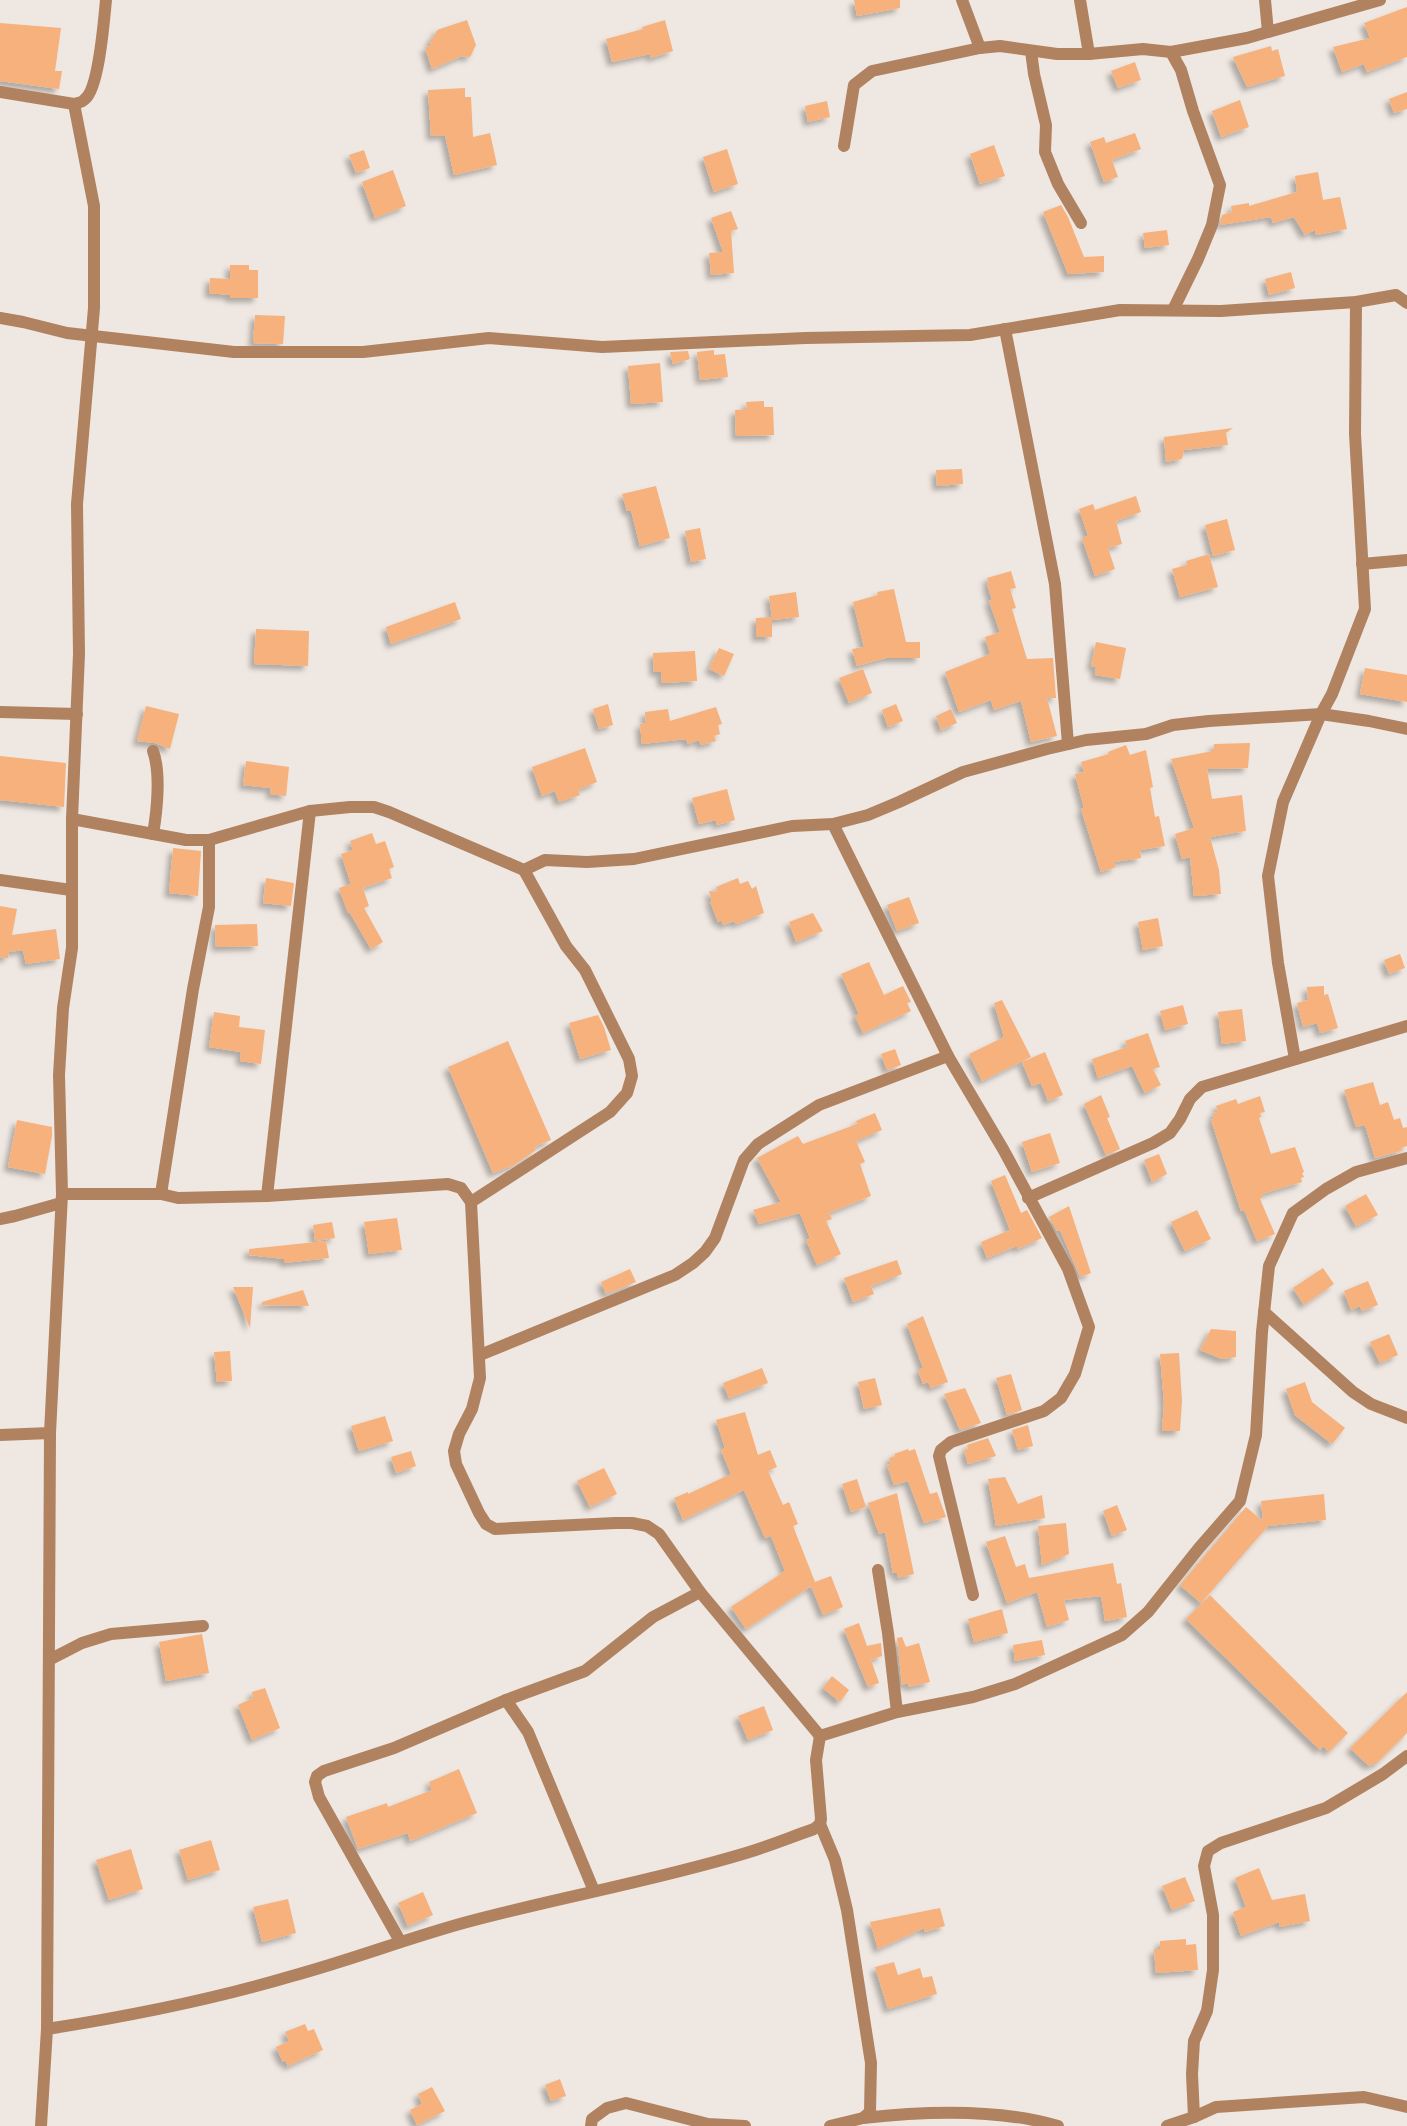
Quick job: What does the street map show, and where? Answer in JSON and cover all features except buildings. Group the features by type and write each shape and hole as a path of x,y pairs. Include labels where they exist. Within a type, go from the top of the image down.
{"street":[{"path":"0,92 74,104 85,100 92,91 106,0"},
{"path":"962,0 980,48"},
{"path":"1080,0 1089,54"},
{"path":"1265,0 1268,32"},
{"path":"844,146 854,85 872,70 980,48 1000,46 1057,54 1089,54 1143,49 1171,52 1247,38 1380,0"},
{"path":"1031,51 1034,74 1046,125 1045,152 1058,184 1081,223"},
{"path":"1171,52 1181,70 1193,111 1220,185 1212,225 1173,310"},
{"path":"41,2126 47,2029 50,1433 62,1198 58,1075 63,1008 72,948 72,819 78,714 79,654 77,504 94,308 94,206 74,104"},
{"path":"0,318 67,333 234,352 363,352 489,338 602,347 805,338 970,335 1120,310 1221,311 1356,302 1402,293 1407,303"},
{"path":"1295,1060 1278,963 1268,876 1283,802 1321,714 1332,694 1364,609 1355,434 1356,302"},
{"path":"1005,329 1055,584 1068,744"},
{"path":"1362,564 1407,560"},
{"path":"0,712 78,714"},
{"path":"524,870 545,860 587,862 634,859 792,826 833,824 876,812 963,772 1068,744 1146,734 1173,725 1321,714 1407,729"},
{"path":"152,751 158,770 156,818 153,834"},
{"path":"72,819 186,840 209,840 310,810 350,807 374,808 389,812 524,870 566,946 585,970 629,1059 632,1076 627,1093 610,1112 471,1202"},
{"path":"267,1196 310,810"},
{"path":"833,824 948,1056 1003,1149 1068,1269 1089,1327 1075,1374 1061,1398 1044,1411 951,1442 941,1450 939,1456 973,1595"},
{"path":"161,1194 192,999 209,907 209,840"},
{"path":"0,880 71,890"},
{"path":"1028,1198 1153,1144 1170,1133 1180,1119 1190,1099 1202,1086 1407,1026"},
{"path":"480,1355 675,1275 705,1252 715,1238 744,1160 758,1144 819,1105 948,1056"},
{"path":"820,1736 897,1712 973,1697 1015,1684 1122,1634 1148,1612 1240,1501 1256,1435 1269,1266 1293,1213 1326,1188 1356,1172 1407,1158"},
{"path":"0,1218 16,1216 62,1198 161,1194 178,1198 267,1196 448,1184 461,1188 471,1202 480,1355 480,1378 472,1409 459,1434 454,1451 456,1464 464,1484 486,1524 495,1529 624,1523 646,1526 658,1534 700,1592 820,1736 816,1760 820,1824 835,1860 847,1910 870,2063 870,2112 863,2118"},
{"path":"1264,1312 1353,1392 1371,1404 1407,1418"},
{"path":"0,1435 50,1433"},
{"path":"878,1570 888,1633 897,1712"},
{"path":"400,1941 320,1797 315,1782 317,1776 332,1767 394,1748 506,1700 585,1671 653,1617 700,1592"},
{"path":"49,1660 82,1643 111,1634 202,1626"},
{"path":"506,1700 528,1732 594,1891"},
{"path":"1194,2117 1192,2074 1194,2041 1208,2011 1213,1970 1213,1915 1204,1866 1208,1851 1220,1843 1326,1808 1383,1774 1407,1756"},
{"path":"47,2029 194,2002 293,1976 400,1941 475,1920 652,1879 747,1853 814,1829 820,1824"},
{"path":"1167,2126 1216,2107 1364,2097 1406,2105"},
{"path":"591,2126 592,2119 607,2108 626,2104 708,2124 745,2126"},
{"path":"830,2126 863,2118 902,2114 962,2113 1003,2116 1058,2126"}]}
